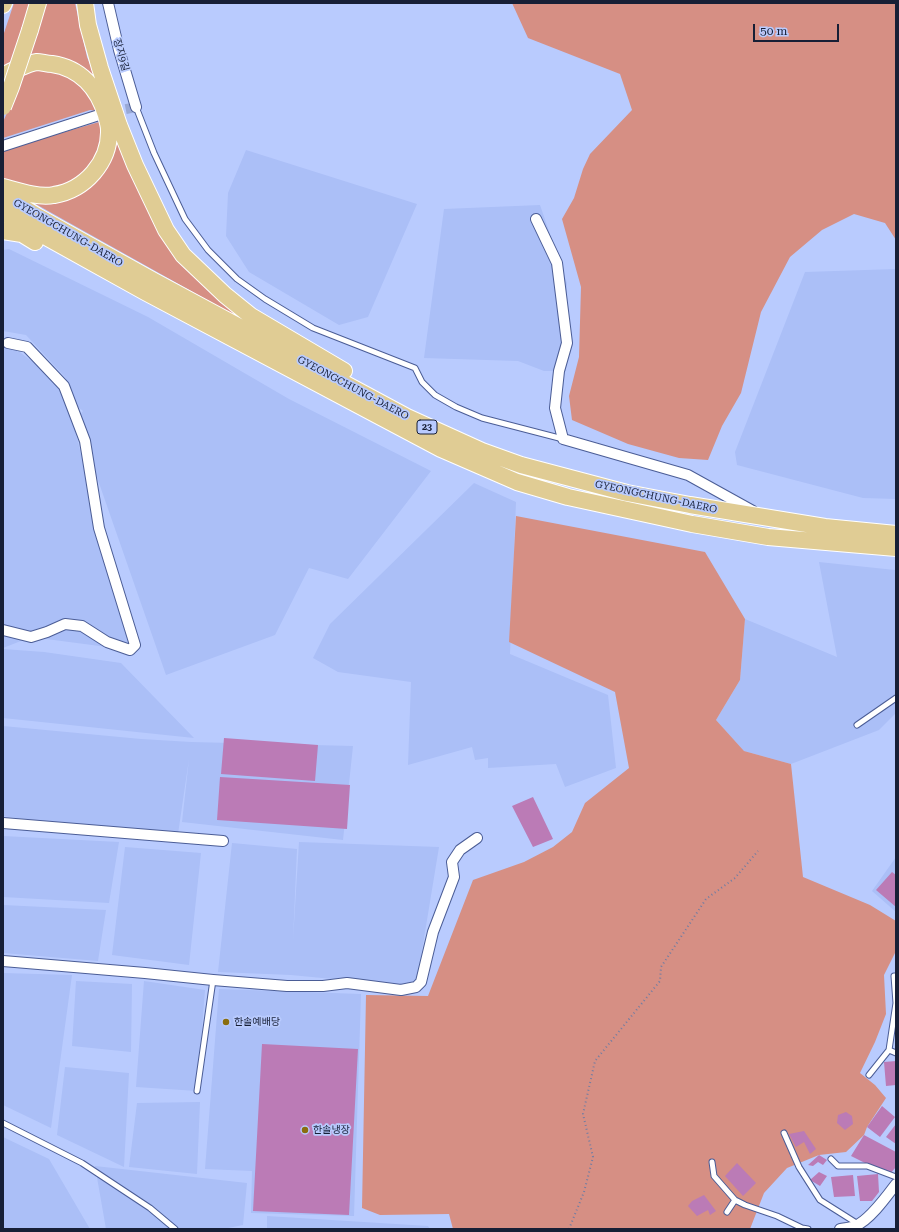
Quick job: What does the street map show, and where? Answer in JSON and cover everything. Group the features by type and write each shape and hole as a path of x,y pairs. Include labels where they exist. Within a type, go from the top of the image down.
{"main road":[{"path":"3,107 11,87 38,3"},
{"path":"85,3 88,25 100,68 119,125 135,166 166,230 183,255 225,295 251,316 482,451"},
{"path":"3,76 37,62 58,65 72,70 85,79 97,95 103,105 110,129 108,145 102,163 86,181 70,191 52,196 25,193 3,186"},
{"name":"GYEONGCHUNG-DAERO","path":"3,195 37,216 154,281 407,417 482,451 521,466 627,493 765,518 825,527 896,534"},
{"name":"GYEONGCHUNG-DAERO","path":"3,213 145,292 441,449 517,482 568,497 692,524 768,537 896,548"},
{"path":"3,231 22,234 56,253 145,292"}],"street":[{"name":"장지9길","path":"108,3 119,50 136,107"},
{"path":"3,146 99,115"},
{"path":"536,219 557,264 567,343 558,371 555,408 563,439 688,475 765,518"},
{"path":"3,630 31,637 65,624 82,626 107,642 130,650 135,645 99,528 86,441 64,386 27,347 8,343"},
{"path":"3,823 223,841"},
{"path":"3,961 287,986 323,986 347,983 401,990 416,987 421,982 433,932 454,877 452,862 460,850 477,838"},
{"path":"840,1229 856,1226 880,1205 896,1184"}],"lane":[{"path":"136,107 154,153 185,219 208,250 237,279 265,299 313,328 415,368 422,382 435,395 456,407 482,418 563,439"},
{"path":"857,725 896,698"},
{"path":"869,1075 889,1050 896,1003 894,976 896,976"},
{"path":"197,1092 214,980"},
{"path":"889,1050 896,1054"},
{"path":"3,1123 82,1163 150,1208 175,1229"},
{"path":"784,1133 799,1168 820,1200 858,1224"},
{"path":"831,1160 838,1166 867,1166 896,1177"},
{"path":"712,1162 714,1176 735,1200 777,1216 802,1228 808,1229"},
{"path":"727,1212 735,1200"}],"path":[{"path":"569,1229 584,1192 593,1157 583,1114 595,1062 660,981 661,967 706,899 735,878 758,851"}],"shaded area":[{"path":"14,3 31,3 12,64 3,70 3,36"},
{"path":"45,3 75,3 87,57 98,84 29,57"},
{"path":"512,3 896,3 896,240 885,223 854,214 822,230 790,257 761,312 741,393 722,426 708,460 679,458 628,444 572,420 569,396 579,357 581,287 562,219 574,198 583,169 590,154 632,110 620,74 528,38"},
{"path":"41,68 65,73 81,85 95,100 104,135 90,172 68,184 50,190 29,188 3,179 3,150 99,122 99,119 96,111 90,110 3,138 3,122 25,72"},
{"path":"115,130 127,167 157,230 188,270 284,343 32,202 70,197"},
{"path":"246,150 417,204 368,317 339,325 249,272 226,236 228,193"},
{"path":"540,205 567,283 566,371 544,371 518,361 424,358 444,209"},
{"path":"9,249 148,317 289,399 431,471 348,579 309,568 275,635 166,675 77,420 83,411 78,407 65,377 26,335 3,331 3,250"},
{"path":"896,269 896,499 863,498 737,465 735,452 805,272"},
{"path":"3,342 8,343 64,386 130,650 31,637 3,648"},
{"path":"474,483 516,502 510,654 608,695 616,768 565,787 556,764 488,768 488,758 475,760 472,747 408,765 411,682 338,672 313,658 330,624"},
{"path":"516,516 705,552 745,619 740,680 716,720 744,751 791,764 803,877 870,905 896,921 896,951 884,975 886,1014 875,1042 860,1073 875,1085 886,1098 867,1127 864,1135 846,1152 819,1155 787,1168 764,1193 750,1229 453,1229 449,1214 380,1215 362,1208 366,995 428,996 473,880 524,862 553,847 572,832 585,803 629,768 615,692 509,642"},
{"path":"819,562 895,570 896,713 879,730 791,764 744,751 716,720 740,680 745,619 837,657"},
{"path":"3,649 44,652 121,663 194,738 3,718"},
{"path":"3,726 141,739 191,742 353,746 343,840 182,822 189,759 178,834 59,824 3,816"},
{"path":"3,836 119,842 109,903 3,897"},
{"path":"299,842 439,847 416,987 291,975 218,972 232,843 297,849 293,940"},
{"path":"125,847 201,853 189,965 112,955"},
{"path":"896,857 896,912 872,891"},
{"path":"3,905 106,910 98,961 3,953"},
{"path":"3,973 72,975 51,1128 3,1105"},
{"path":"76,981 132,984 131,1052 72,1046"},
{"path":"144,981 205,990 197,1091 136,1087"},
{"path":"219,989 361,994 354,1216 251,1213 252,1171 205,1169"},
{"path":"65,1067 129,1073 124,1167 57,1135"},
{"path":"200,1102 197,1174 129,1167 137,1103"},
{"path":"3,1137 49,1159 90,1229 3,1229"},
{"path":"95,1166 247,1183 243,1225 223,1229 106,1229"},
{"path":"267,1216 428,1226 430,1229 267,1229"}],"building":[{"path":"224,738 318,745 315,781 221,774"},
{"path":"220,777 350,785 347,829 217,820"},
{"path":"533,797 553,839 533,847 512,806"},
{"path":"892,872 896,875 896,907 876,890"},
{"name":"한솔냉장","path":"262,1044 358,1049 349,1215 253,1211"},
{"path":"896,1061 896,1085 886,1086 884,1062"},
{"path":"882,1106 895,1117 880,1137 867,1127"},
{"path":"846,1112 852,1116 853,1124 845,1130 837,1123 838,1115"},
{"path":"896,1124 896,1144 886,1137"},
{"path":"804,1131 816,1149 810,1154 804,1142 796,1147 789,1134"},
{"path":"864,1135 896,1152 896,1167 889,1175 851,1156"},
{"path":"819,1155 827,1160 823,1165 818,1162 813,1166 808,1165"},
{"path":"737,1163 756,1183 743,1196 725,1176"},
{"path":"819,1172 827,1176 820,1186 810,1180"},
{"path":"878,1174 879,1192 872,1201 860,1201 857,1176"},
{"path":"853,1175 855,1196 834,1197 831,1177"},
{"path":"704,1195 716,1211 710,1215 708,1210 697,1216 688,1206 692,1201"}],"tunnel":[{"path":"111,112 136,107"}],"place":[{"name":"한솔예배당","path":"226,1022"},
{"name":"한솔냉장","path":"305,1130"}]}
